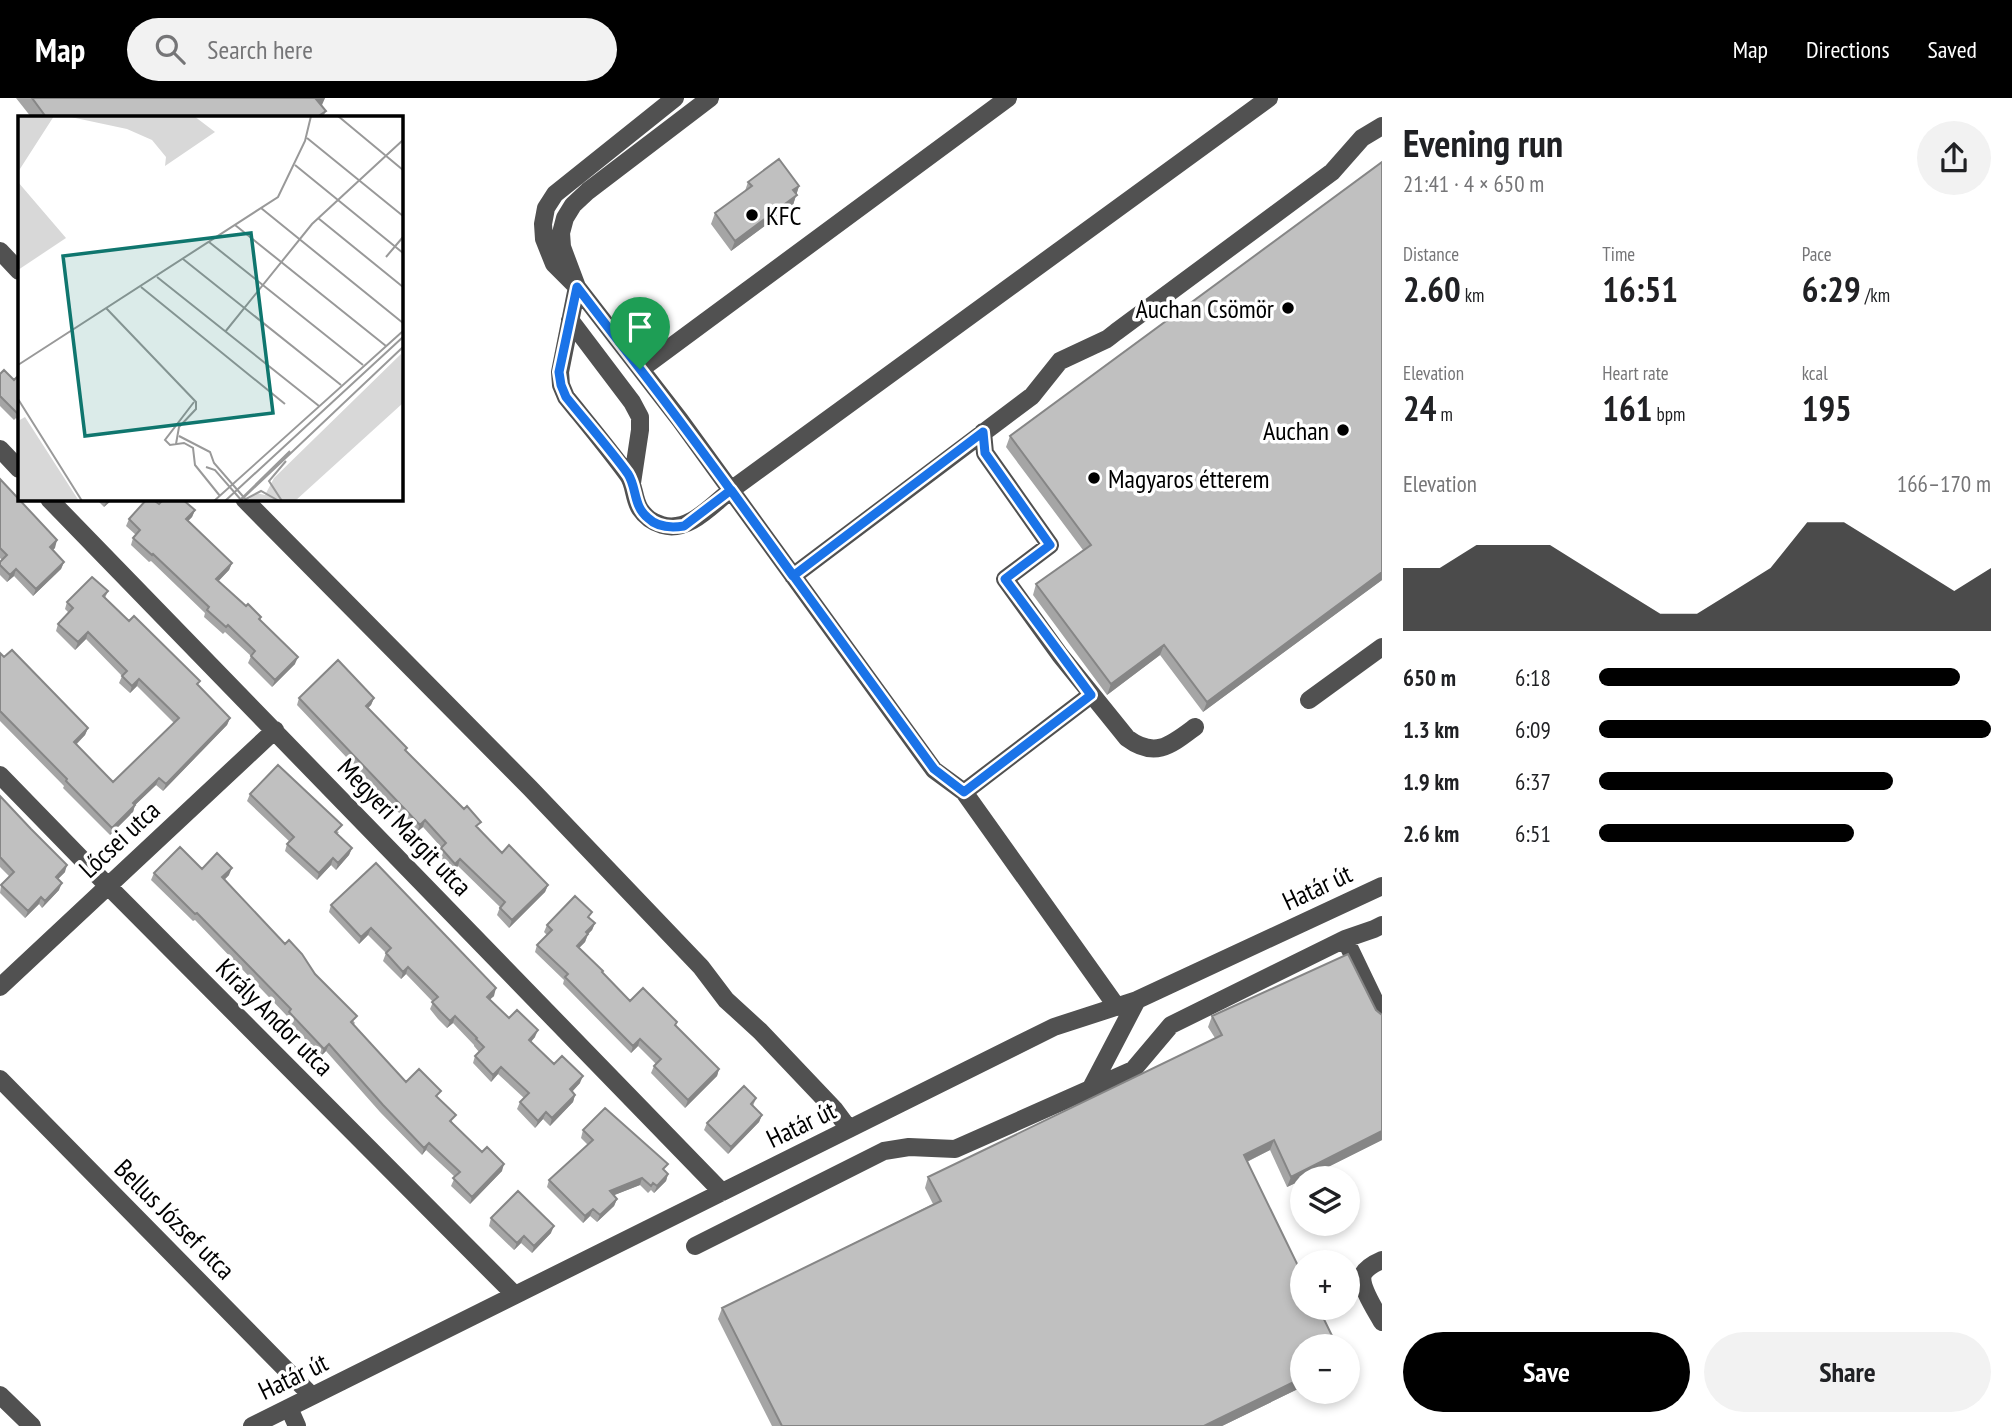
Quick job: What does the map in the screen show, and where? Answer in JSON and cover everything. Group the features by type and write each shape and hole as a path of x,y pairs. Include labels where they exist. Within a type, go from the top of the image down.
{"street":[{"path":"675,98 550,200 542,224 544,239 554,264 577,287 640,369 934,769 964,792 1117,1007"},
{"path":"632,483 566,397 561,385 559,372 577,287 562,247 565,218 573,205 588,191 710,98"},
{"path":"640,369 1008,98"},
{"path":"570,320 632,402 639,417 640,430 632,483 634,497 642,512 655,523 674,528 684,526 1269,98"},
{"path":"793,576 1032,396 1060,361 1107,339 1332,172 1362,138 1382,127"},
{"path":"0,251 18,270"},
{"path":"983,432 985,453 1050,545 1005,579 1091,695 1127,738 1136,745 1160,748 1170,745 1195,727"},
{"path":"0,449 18,468"},
{"name":"Megyeri Margit utca","path":"49,500 722,1192"},
{"path":"245,500 677,941 726,1000 760,1031 849,1129"},
{"path":"1309,700 1382,647"},
{"path":"964,792 1091,695"},
{"name":"Lőcsei utca","path":"0,987 275,730"},
{"name":"Király Andor utca","path":"0,775 515,1296"},
{"name":"Határ út","path":"252,1426 1054,1027 1137,1000 1382,886"},
{"path":"695,1245 884,1152 909,1147 955,1149 1133,1070 1171,1025 1345,939 1382,925"},
{"path":"1345,939 1382,1016"},
{"path":"1091,1088 1137,1000"},
{"name":"Bellus József utca","path":"0,1079 313,1396"},
{"path":"1382,1260 1370,1266 1363,1274 1362,1284 1382,1322"},
{"path":"0,1395 32,1426"},
{"path":"289,1408 297,1426"}],"building":[{"path":"32,98 318,98 316,99 326,111 318,116 45,116"},
{"name":"KFC","path":"779,159 799,186 793,190 797,195 735,241 715,213 752,186 748,182"},
{"name":"Auchan Csömör","path":"1382,162 1382,572 1207,702 1164,645 1111,684 1036,584 1091,545 1010,436"},
{"path":"4,370 14,380 18,376 17,413 0,396 0,374"},
{"path":"0,479 57,540 50,547 64,562 36,589 16,569 10,575 0,565 7,555 0,548"},
{"path":"146,500 153,500 159,504 163,500 183,500 195,510 186,519 232,563 216,579 246,606 248,604 261,617 259,619 298,657 275,680 251,656 255,651 228,625 226,627 207,610 209,607 133,538 140,530 129,519"},
{"path":"92,577 108,591 103,596 129,621 134,616 200,681 197,684 230,718 166,784 159,778 112,828 0,711 0,653 4,657 12,650 88,728 74,742 113,782 179,718 139,679 132,686 122,676 127,671 88,632 78,642 58,624 73,608 67,602"},
{"path":"338,660 374,698 366,706 407,748 405,750 464,809 467,806 481,822 476,826 502,853 509,845 548,885 512,920 500,908 505,902 460,859 455,864 441,848 446,843 425,820 420,825 299,698"},
{"path":"278,765 342,825 335,832 352,848 338,863 333,858 319,873 287,844 294,837 250,794"},
{"path":"0,796 67,865 56,877 62,883 45,901 41,897 28,911 1,885 14,872 0,857"},
{"path":"180,847 202,869 217,853 232,868 222,877 285,944 289,940 302,954 315,974 357,1016 351,1022 406,1082 419,1069 441,1091 436,1096 456,1115 450,1121 482,1152 487,1147 504,1164 472,1197 453,1178 460,1172 429,1143 424,1148 329,1044 324,1049 289,1012 291,1009 154,873"},
{"path":"376,863 496,988 487,997 509,1018 517,1010 538,1030 529,1040 554,1064 562,1056 583,1076 570,1089 575,1095 552,1118 546,1112 538,1121 520,1102 529,1093 501,1067 493,1075 475,1056 484,1047 455,1016 450,1021 441,1012 432,1002 438,997 408,967 403,972 386,953 391,948 371,928 361,937 331,905"},
{"path":"575,896 592,912 588,917 595,923 577,946 630,1001 643,988 719,1069 688,1100 654,1066 661,1059 640,1039 633,1046 565,977 568,974 537,945 552,930 547,925"},
{"path":"1348,954 1376,1010 1382,1015 1382,1131 1313,1166 1290,1166 1290,1175 1274,1140 1244,1155 1290,1250 1290,1320 1324,1320 1331,1334 1290,1334 1290,1384 1204,1426 782,1426 722,1308 941,1201 928,1177 1222,1035 1212,1016"},
{"path":"744,1086 756,1098 751,1104 762,1115 731,1147 707,1123"},
{"path":"605,1108 668,1164 663,1169 668,1174 657,1186 653,1183 651,1186 642,1178 610,1191 617,1199 600,1215 593,1209 585,1216 549,1180 593,1140 583,1130"},
{"path":"518,1191 554,1226 534,1246 524,1236 517,1243 491,1218"}],"place":[{"name":"KFC","path":"752,215"},
{"name":"Auchan Csömör","path":"1288,308"},
{"name":"Auchan","path":"1343,430"},
{"name":"Magyaros étterem","path":"1094,478"}],"route":[{"path":"640,369 577,287 559,372 561,385 566,397 629,477 634,497 642,512 655,523 674,528 684,526 731,490 869,681 934,769 964,792 1091,695 1005,579 1050,545 985,453 983,432 832,546 793,576 731,490 680,420 640,369"}]}
